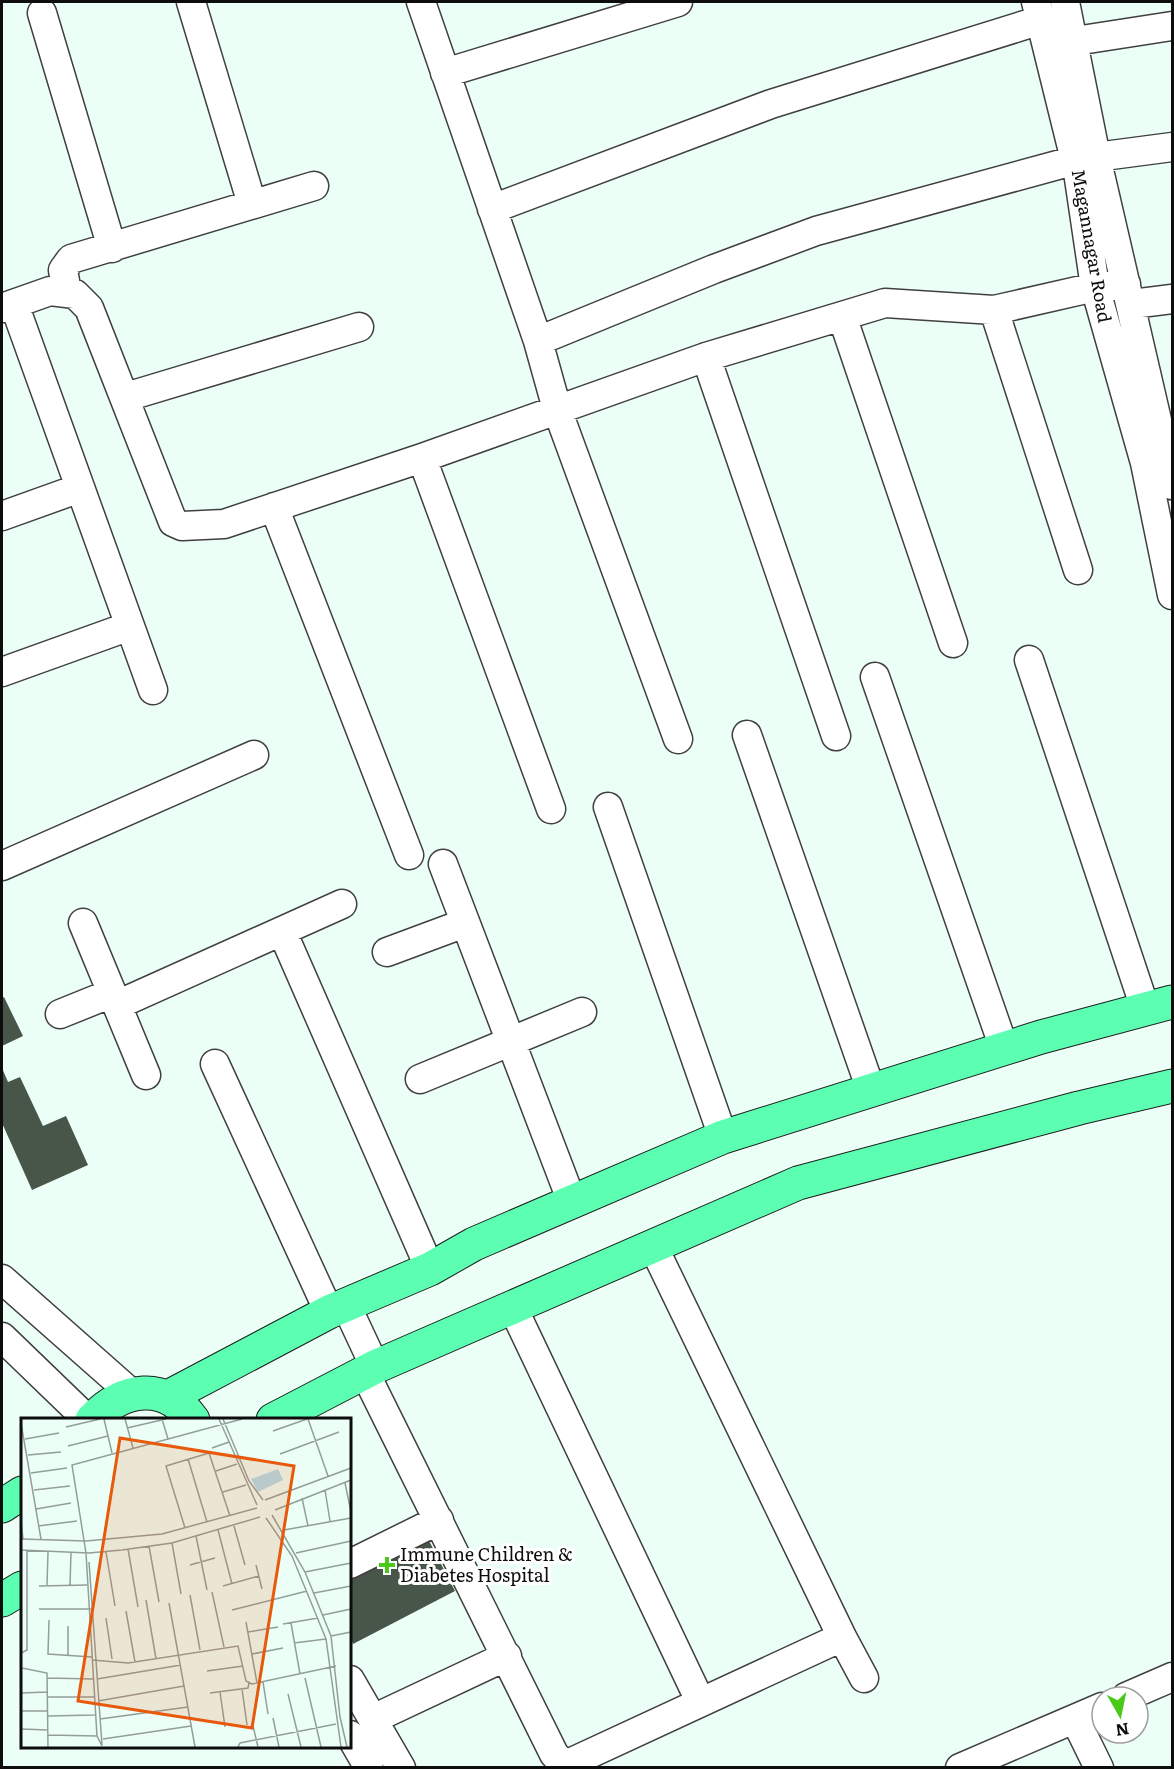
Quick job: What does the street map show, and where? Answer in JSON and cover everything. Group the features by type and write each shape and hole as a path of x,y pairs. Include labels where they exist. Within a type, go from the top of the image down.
{"main road":[{"path":"168,1397 338,1309 430,1269 474,1244 723,1137 1004,1048 1159,1005"},
{"path":"275,1418 370,1370 798,1183 1079,1108 1173,1086"},
{"path":"93,1418 108,1404 131,1393 150,1393 168,1397 186,1410 192,1418"},
{"path":"2,1506 21,1493"},
{"path":"2,1600 21,1589"}],"street":[{"path":"191,2 252,204"},
{"path":"420,2 538,340 557,409 678,739"},
{"path":"445,74 678,2"},
{"name":"Magannagar Road","path":"1065,2 1075,41 1095,287 1145,464 1173,596"},
{"path":"492,209 771,104 1039,11"},
{"name":"Magannagar Road","path":"1039,11 1129,294 1173,485"},
{"path":"42,13 112,248"},
{"path":"1075,41 1173,26"},
{"path":"538,340 714,269 816,231 1086,158 1173,147"},
{"path":"67,291 63,270 71,259 314,186"},
{"path":"153,690 80,488 8,306 50,291 67,291 75,294 89,308 126,397 173,522 182,526 224,524 422,458 706,357 885,303 994,310 1095,287 1173,299"},
{"path":"994,310 1078,570"},
{"path":"842,316 953,643"},
{"path":"126,397 359,327"},
{"path":"706,357 836,735"},
{"path":"422,458 551,809"},
{"path":"2,516 80,488"},
{"path":"274,507 409,855"},
{"path":"2,672 130,626"},
{"path":"1029,660 1159,1005"},
{"path":"875,677 1004,1048"},
{"path":"747,735 871,1090"},
{"path":"2,866 254,755"},
{"path":"608,807 723,1137"},
{"path":"443,864 572,1202"},
{"path":"60,1014 115,999 342,904"},
{"path":"83,923 146,1075"},
{"path":"387,952 465,923"},
{"path":"282,931 430,1269"},
{"path":"420,1079 582,1012"},
{"path":"215,1064 370,1370 439,1520 554,1754 562,1763 572,1762 842,1637"},
{"path":"653,1246 864,1678"},
{"path":"2,1279 131,1393"},
{"path":"513,1308 700,1701"},
{"path":"2,1337 86,1418"},
{"path":"351,1564 439,1520"},
{"path":"373,1719 507,1656"},
{"path":"1150,1687 1173,1677"},
{"path":"351,1682 401,1767"},
{"path":"960,1767 1090,1712"},
{"path":"1075,1719 1099,1767"},
{"path":"351,1737 369,1767"}],"building":[{"path":"4,997 23,1036 2,1046 2,998"},
{"path":"2,1068 8,1082 20,1077 43,1126 66,1116 88,1165 32,1190 2,1123"},
{"path":"425,1533 455,1591 353,1644 351,1639 351,1572"}],"place":[{"name":"Immune Children & Diabetes Hospital","path":"387,1565"}]}
